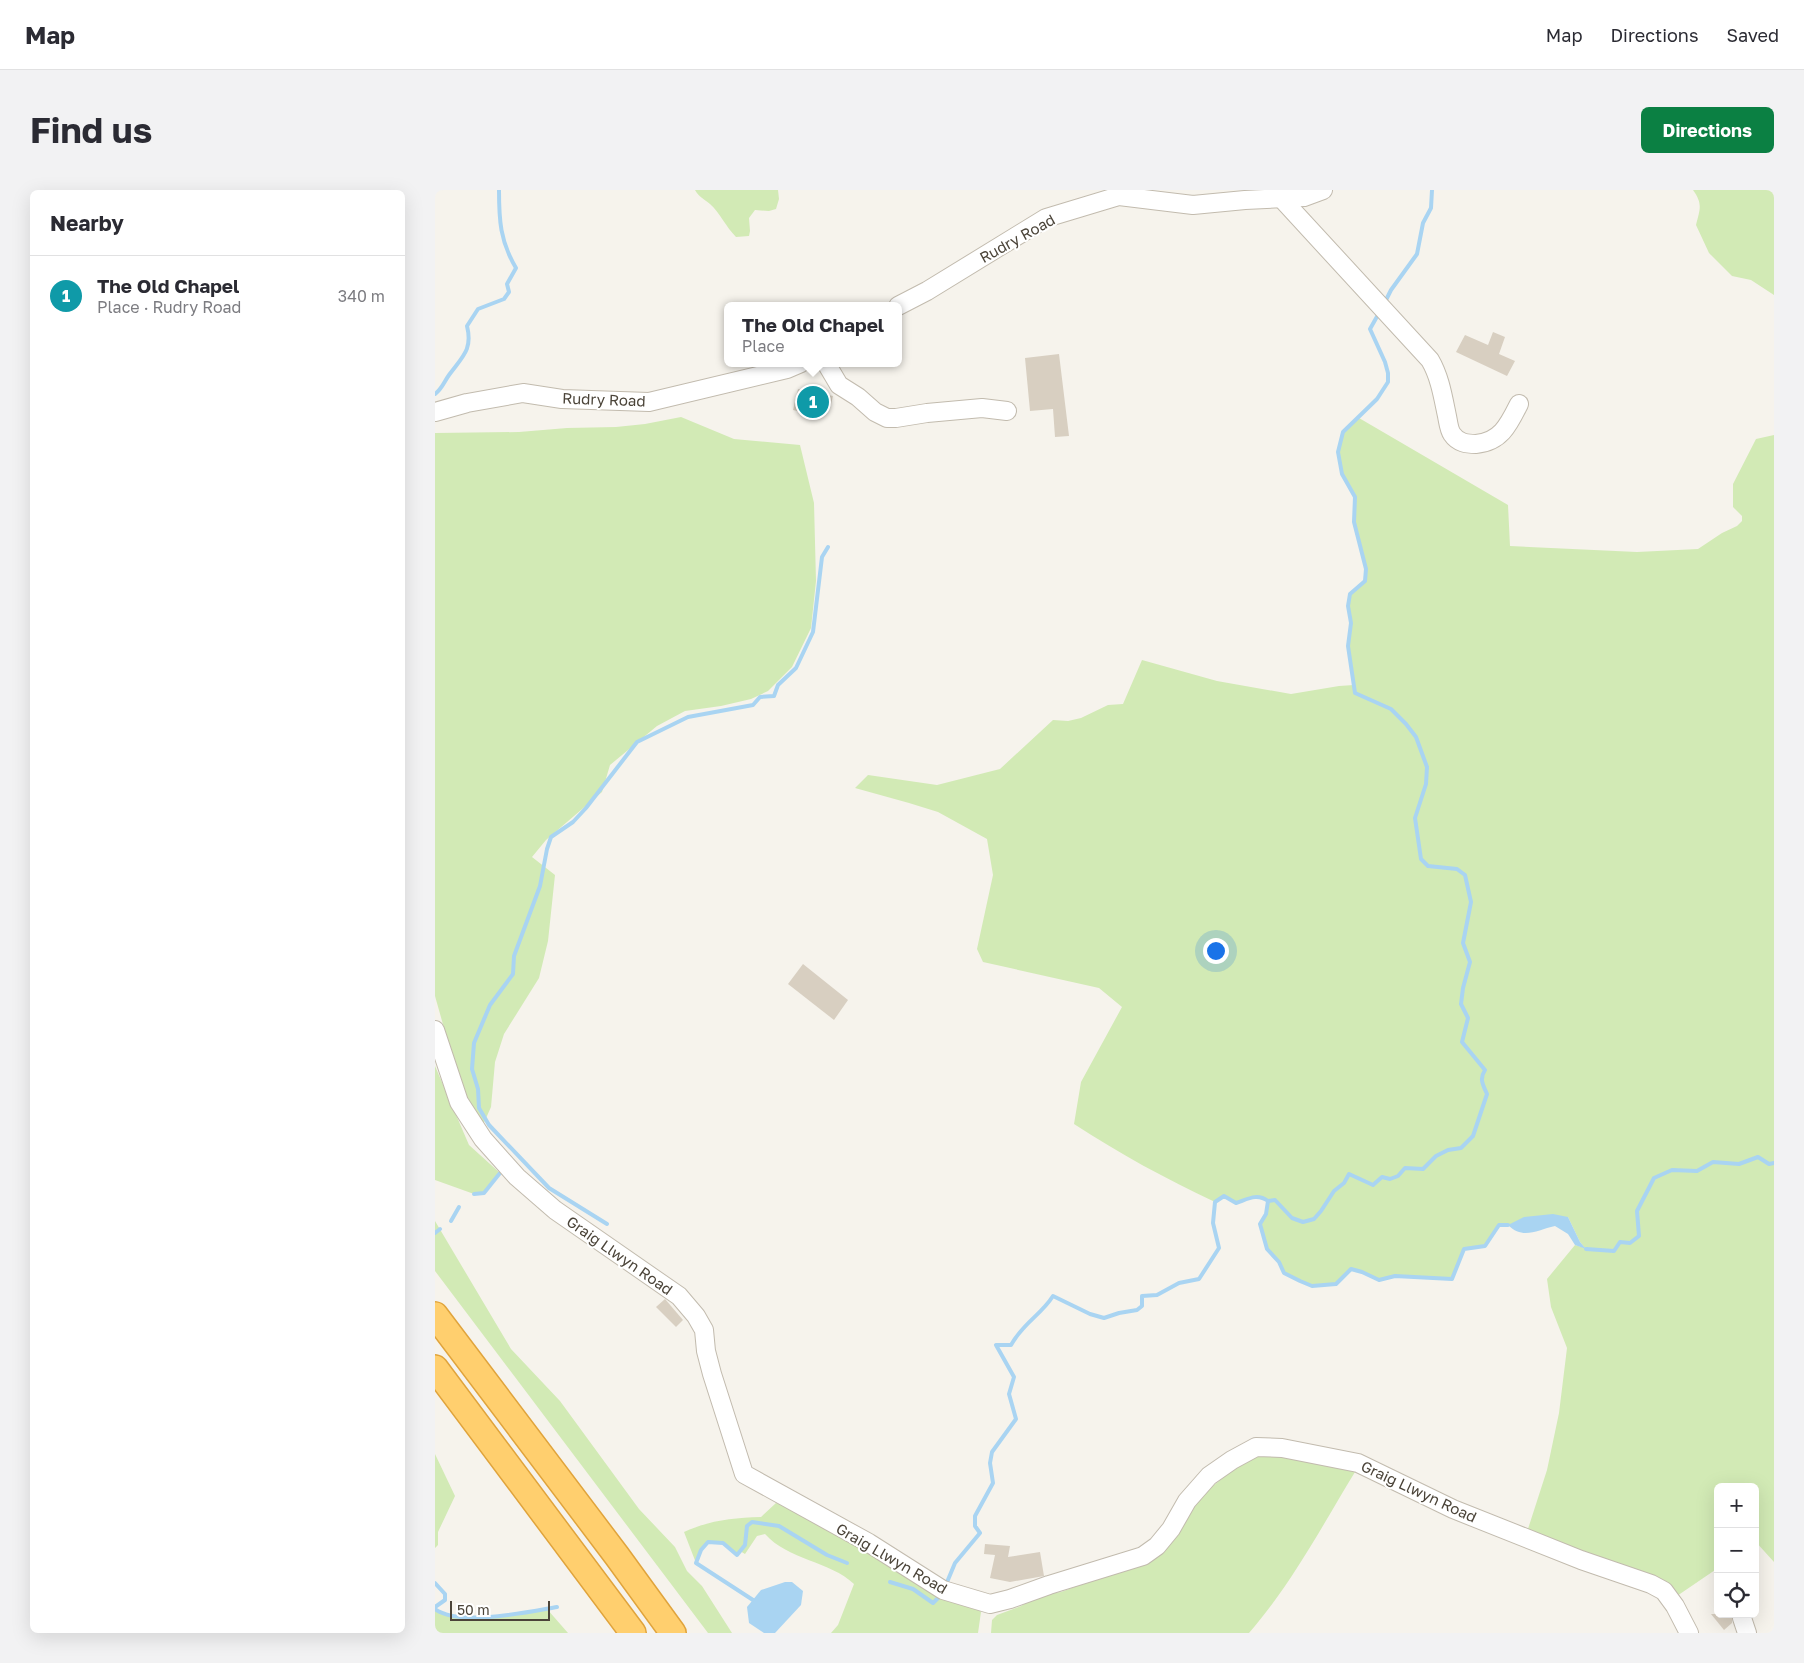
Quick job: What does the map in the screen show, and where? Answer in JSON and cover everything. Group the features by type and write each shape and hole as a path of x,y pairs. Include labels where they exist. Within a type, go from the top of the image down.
{"highway":[{"path":"435,1315 673,1633"},
{"path":"435,1368 633,1633"}],"street":[{"name":"Rudry Road","path":"902,304 927,292 1046,218 1119,196 1193,205 1303,197 1323,190"},
{"path":"1281,198 1430,360 1436,370 1452,434 1460,442 1471,444 1485,443 1496,438 1505,431 1519,404"},
{"name":"Rudry Road","path":"435,412 467,403 523,393 562,399 649,402 792,367"},
{"path":"828,367 839,385 858,397 875,412 887,418 982,408 1007,411"},
{"name":"Graig Llwyn Road","path":"435,1030 459,1102 483,1139 517,1177 555,1210 679,1296 696,1316 704,1330 706,1351 712,1374 744,1474 869,1543 943,1590 990,1604 1143,1556 1157,1546 1171,1529 1187,1501 1209,1476 1232,1460 1256,1447 1282,1448 1358,1462 1453,1509 1581,1560 1651,1584 1664,1591 1675,1606 1689,1633"}],"green space":[{"path":"695,190 778,190 779,199 776,209 769,211 755,210 749,218 749,236 736,237 714,208"},
{"path":"1693,190 1774,190 1774,295 1751,280 1732,276 1709,253 1696,225 1700,207"},
{"path":"681,417 734,439 800,445 814,503 816,581 811,628 792,667 768,691 751,699 721,706 685,711 657,726 610,765 602,792 546,840 532,857 555,875 548,941 539,978 504,1034 495,1062 491,1107 483,1125 462,1092 435,996 435,433 519,432 567,428 616,427"},
{"path":"1359,418 1508,505 1510,546 1637,552 1698,549 1722,533 1737,526 1742,521 1742,516 1733,507 1733,484 1756,439 1774,435 1774,1562 1759,1545 1759,1483 1714,1483 1714,1571 1674,1598 1527,1532 1547,1470 1559,1413 1567,1348 1551,1307 1547,1279 1575,1245 1585,1248 1568,1217 1500,1226 1485,1246 1464,1250 1452,1279 1395,1276 1379,1280 1351,1269 1336,1284 1312,1286 1284,1273 1279,1262 1267,1249 1260,1224 1266,1214 1268,1201 1256,1197 1236,1203 1224,1196 1215,1202 1143,1166 1074,1124 1081,1082 1122,1007 1099,988 983,962 977,949 993,875 987,839 938,812 855,788 868,775 937,785 1000,769 1053,720 1068,721 1081,718 1108,705 1123,704 1142,660 1217,681 1291,694 1354,685 1348,646 1351,623 1348,606 1350,594 1365,581 1366,569 1354,522 1355,497 1342,474 1338,452 1343,432"},
{"path":"435,1066 469,1145 500,1173 484,1193 474,1194 435,1180"},
{"path":"435,1221 511,1349 560,1401 639,1509 675,1547 687,1571 702,1586 732,1633 708,1633 435,1271"},
{"path":"435,1454 455,1496 438,1532 438,1545 435,1548"},
{"path":"1265,1454 1337,1465 1355,1472 1279,1595 1249,1633 991,1633 992,1620 997,1615 1021,1606 1040,1595 1061,1592 1141,1562 1208,1490 1240,1464"},
{"path":"776,1503 831,1516 975,1604 981,1612 978,1633 831,1633 838,1625 854,1584 833,1570 785,1550 765,1534 757,1536 745,1554 740,1551 737,1555 723,1543 708,1542 701,1550 696,1563 684,1532 722,1520 761,1517"},
{"path":"435,1609 459,1617 474,1618 506,1616 547,1609 568,1633 435,1633"}],"water":[{"path":"1553,1214 1568,1217 1580,1242 1586,1249 1575,1245 1568,1234 1555,1226 1525,1233 1514,1230 1508,1225 1524,1217"},
{"path":"785,1582 792,1582 803,1591 801,1605 775,1633 764,1633 749,1623 747,1607 761,1590"}],"building":[{"path":"1493,332 1505,337 1499,354 1515,361 1507,376 1456,352 1465,335 1488,345"},
{"path":"1059,354 1069,436 1055,437 1053,409 1030,411 1025,358"},
{"path":"798,389 833,396 830,408 825,408 823,417 793,410"},
{"path":"803,964 848,1000 834,1020 788,984"},
{"path":"665,1299 683,1320 676,1327 656,1307"},
{"path":"985,1544 1010,1546 1008,1557 1040,1552 1044,1576 1010,1582 990,1578 995,1555 984,1554"},
{"path":"1714,1618 1732,1618 1732,1623 1724,1630"}],"waterway":[{"path":"435,394 465,353 469,341 467,326 478,309 504,299 509,292 507,284 516,268 501,230 499,190"},
{"path":"1385,302 1391,290 1417,254 1423,223 1431,208 1432,190"},
{"path":"1268,1201 1275,1200 1292,1218 1303,1222 1314,1219 1334,1191 1344,1183 1349,1174 1373,1185 1382,1177 1390,1179 1398,1176 1405,1168 1423,1169 1436,1156 1448,1150 1461,1148 1473,1136 1487,1094 1482,1079 1485,1070 1462,1042 1468,1018 1461,1004 1470,962 1463,943 1471,902 1465,875 1457,869 1428,866 1421,859 1415,818 1426,784 1427,767 1416,737 1406,724 1391,709 1355,693 1348,646 1351,623 1348,606 1350,594 1365,581 1366,569 1354,522 1355,497 1342,474 1338,452 1343,432 1377,399 1388,382 1385,362 1370,329 1379,313"},
{"path":"607,1224 549,1188 489,1125 479,1108 478,1089 472,1069 474,1043 490,1005 513,974 514,956 540,886 551,837 573,822 586,808 637,742 688,717 753,705 760,697 774,696 778,685 796,668 813,632 822,557 828,547"},
{"path":"1586,1249 1614,1251 1620,1242 1630,1243 1639,1236 1637,1211 1654,1178 1672,1170 1697,1171 1713,1162 1739,1164 1758,1157 1769,1164 1774,1163"},
{"path":"474,1194 484,1193 500,1173"},
{"path":"945,1587 955,1563 980,1533 975,1526 975,1516 993,1483 990,1463 992,1452 1016,1419 1009,1394 1014,1377 996,1345 1011,1345 1021,1331 1053,1296 1090,1314 1104,1318 1137,1310 1142,1306 1142,1296 1157,1295 1179,1283 1199,1279 1219,1248 1213,1223 1215,1202 1224,1196 1236,1203 1256,1197 1268,1201 1266,1214 1260,1224 1267,1249 1279,1262 1284,1273 1312,1286 1336,1284 1351,1269 1379,1280 1395,1276 1452,1279 1464,1249 1485,1246 1499,1225 1508,1225"},
{"path":"451,1221 459,1207"},
{"path":"435,1233 440,1229"},
{"path":"753,1600 696,1563 701,1550 708,1542 723,1543 737,1555 745,1545 747,1526 752,1522 779,1526 827,1555 847,1563"},
{"path":"890,1582 913,1589 933,1603 941,1595"},
{"path":"435,1583 445,1594 445,1600 435,1607"},
{"path":"435,1609 446,1614 477,1618 512,1615 557,1607"}],"place":[{"name":"The Old Chapel","path":"813,402"}]}
